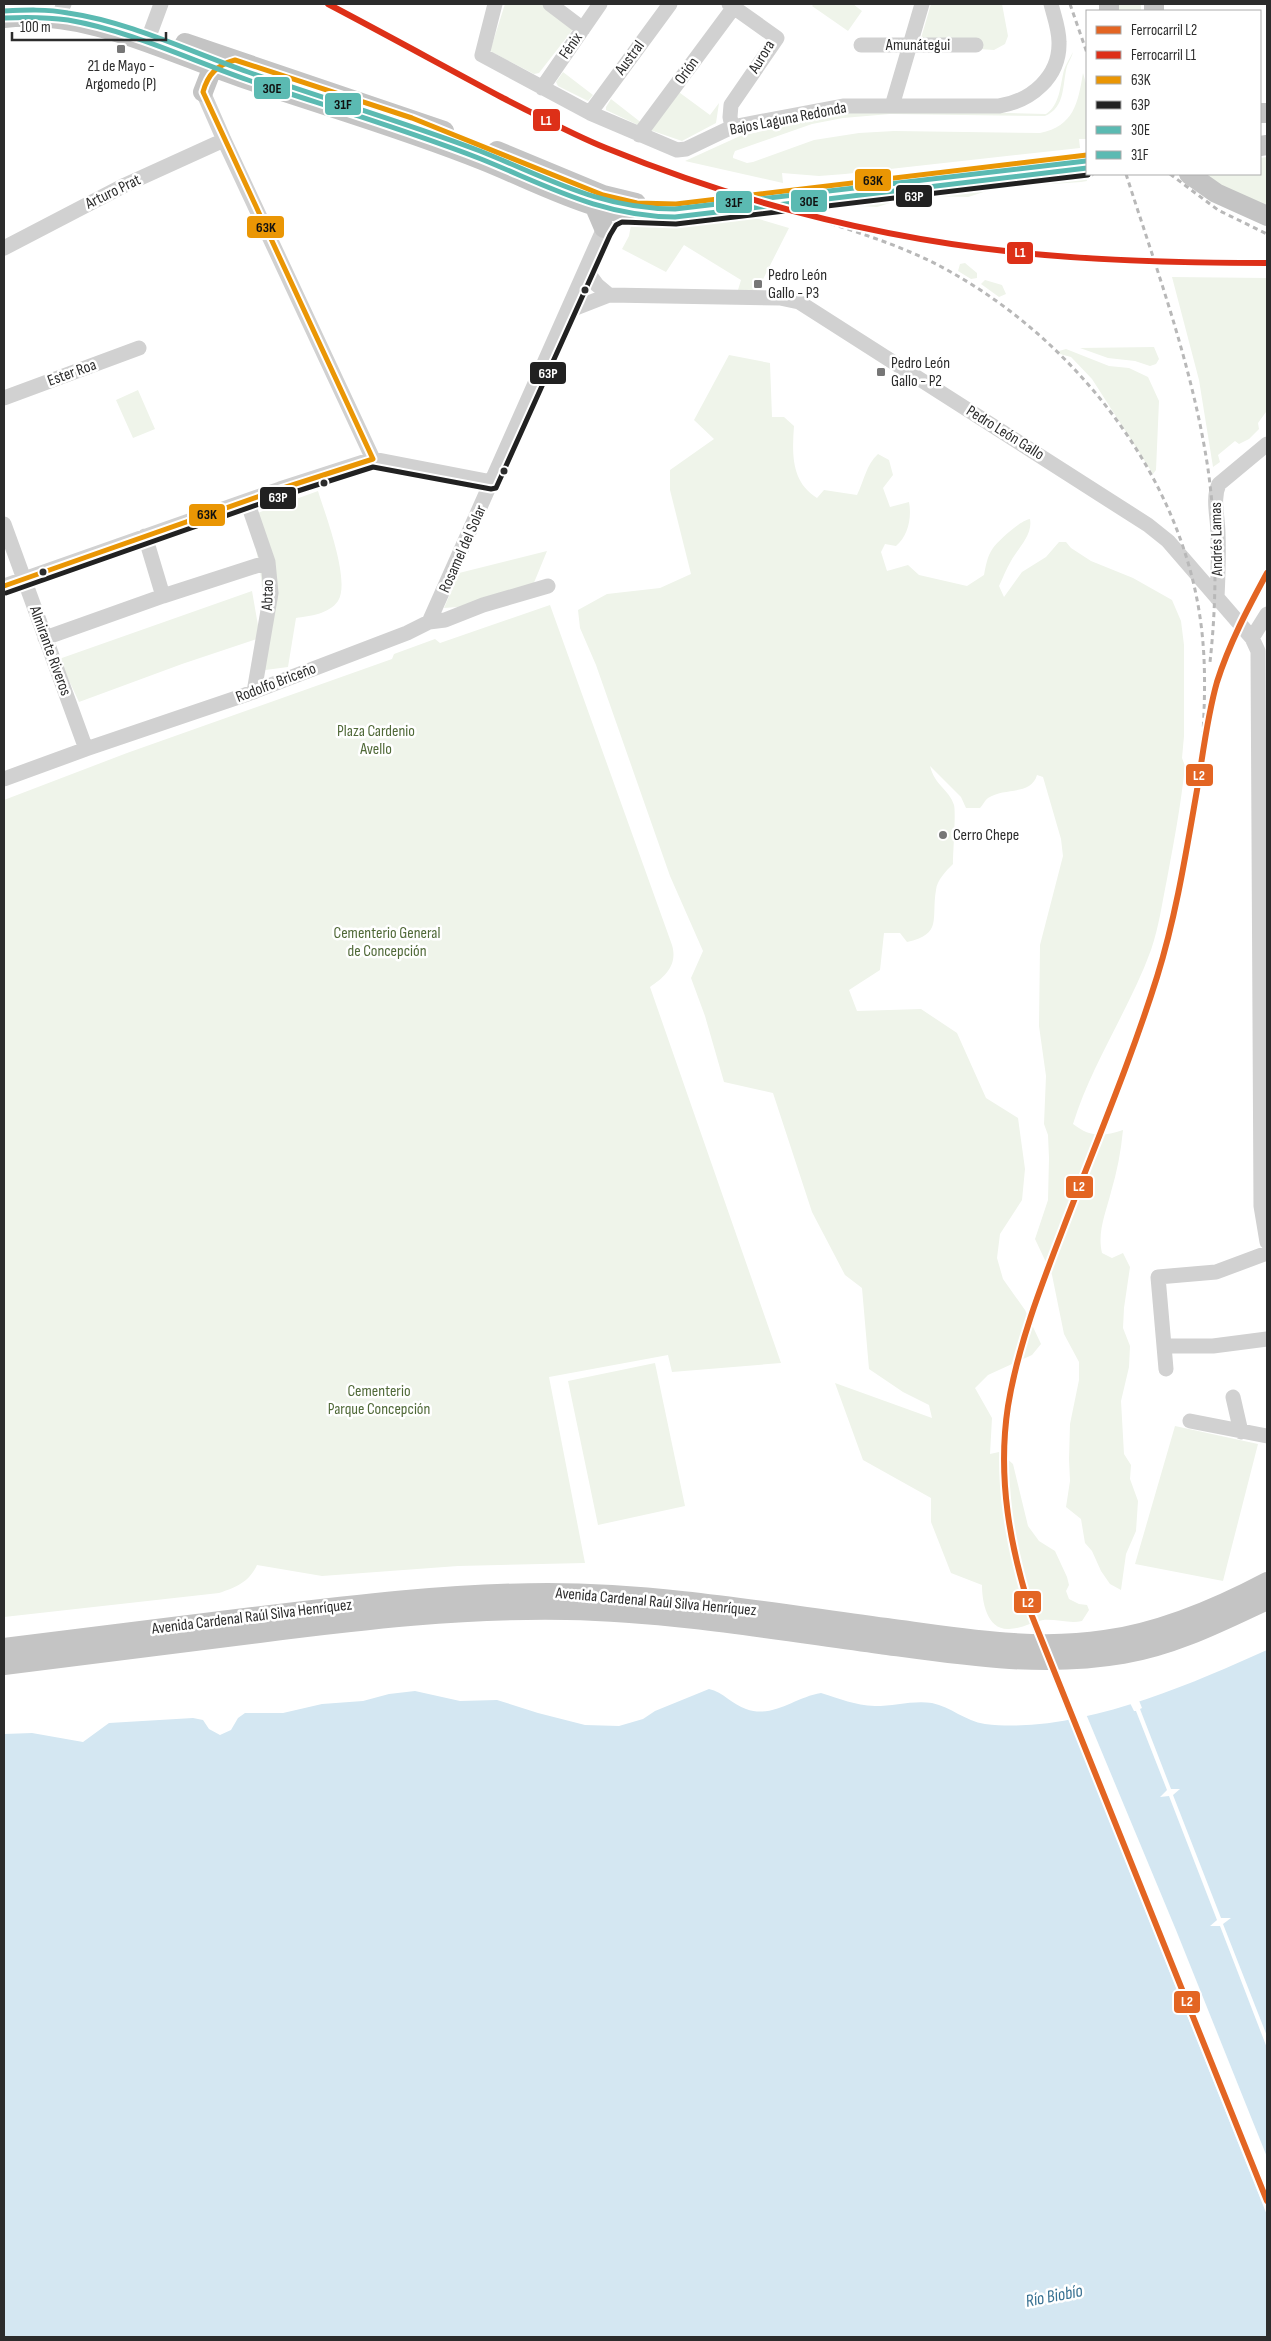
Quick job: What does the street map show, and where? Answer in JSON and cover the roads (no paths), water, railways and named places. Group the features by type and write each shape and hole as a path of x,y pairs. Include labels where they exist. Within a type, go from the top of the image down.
{"main road":[{"path":"4,6 63,6 109,17 420,122 616,199 653,205 1085,162"},
{"path":"4,18 40,17 72,21 125,35 214,69 428,139 595,207 621,214 659,218 740,210 836,199 1085,162"},
{"path":"178,54 203,92"},
{"path":"203,92 207,78 214,69 235,60"},
{"path":"1191,175 1216,193 1267,216"},
{"path":"595,207 604,228 611,219 621,214"},
{"name":"Avenida Cardenal Raúl Silva Henríquez","path":"4,1648 367,1603 436,1596 521,1593 645,1598 997,1642 1068,1644 1118,1638 1162,1627 1214,1608 1267,1582"},
{"name":"Avenida Cardenal Raúl Silva Henríquez","path":"4,1665 394,1616 465,1611 531,1610 603,1612 694,1620 987,1658 1038,1661 1074,1660 1124,1654 1168,1643 1211,1627 1267,1600"}],"street":[{"path":"151,32 160,4"},
{"name":"Bajos Laguna Redonda","path":"495,4 482,55 590,113 677,150 686,149 732,127 843,106 999,106 1028,96 1042,85 1052,72 1057,57 1058,35 1051,4"},
{"path":"550,4 583,29"},
{"name":"Fénix","path":"542,88 600,4"},
{"name":"Austral","path":"590,113 670,4"},
{"path":"892,106 922,4"},
{"name":"Aurora","path":"732,5 777,38 731,105 730,117 732,127"},
{"name":"Orión","path":"639,135 732,5"},
{"name":"Amunátegui","path":"861,45 976,45"},
{"path":"203,92 373,459"},
{"name":"Arturo Prat","path":"4,248 125,185 224,140"},
{"name":"Rosamel del Solar","path":"429,622 604,228"},
{"path":"586,270 596,285 609,295"},
{"name":"Pedro León Gallo","path":"568,311 609,295 780,298 799,302 1148,525 1168,541 1252,638 1257,646 1258,656 1264,771 1261,1206 1267,1243"},
{"name":"Ester Roa","path":"4,398 140,348"},
{"name":"Andrés Lamas","path":"1217,598 1218,534 1215,496 1217,488 1219,484 1267,444"},
{"path":"4,586 373,459 492,482"},
{"name":"Abtao","path":"247,501 268,562 271,593 254,692"},
{"name":"Almirante Riveros","path":"4,524 86,749"},
{"path":"146,536 164,596"},
{"path":"45,638 268,562"},
{"name":"Rodolfo Briceño","path":"4,779 254,692 407,633 429,622 444,620 483,604 548,586"},
{"path":"1252,638 1267,614"},
{"path":"1166,1369 1158,1277 1216,1272 1267,1243"},
{"path":"1164,1346 1212,1346 1267,1339"},
{"path":"1233,1397 1241,1432"},
{"path":"1190,1421 1267,1436"}],"water":[{"name":"Río Biobío","path":"1267,1650 1267,2337 4,2337 4,1734 32,1733 83,1742 109,1723 193,1718 203,1720 209,1729 220,1735 231,1730 238,1718 245,1713 283,1713 322,1704 363,1701 389,1694 415,1691 460,1701 497,1700 585,1725 619,1726 643,1719 655,1711 709,1689 741,1707 756,1711 775,1709 821,1693 875,1706 918,1702 932,1703 985,1724 1019,1725 1055,1722 1129,1705 1202,1678"}],"railway":[{"path":"1070,4 1086,50"},
{"path":"1126,175 1184,357 1208,469 1213,517 1215,566 1210,662"},
{"path":"1171,175 1218,210 1267,234"},
{"path":"796,213 896,246 928,260 978,288 1025,323 1068,363 1107,407 1140,455 1167,507 1188,561 1200,617 1203,647 1205,690 1203,734"}],"rail line":[{"name":"L1","path":"328,4 580,137 655,167 755,200 806,214 909,237 1014,252 1140,261 1267,263"},
{"name":"L2","path":"1267,573 1233,640 1217,682 1208,722 1180,884 1164,954 1112,1104 1031,1316 1012,1383 1005,1433 1004,1459 1005,1486 1012,1538 1017,1564 1032,1616 1267,2201"}],"place":[{"name":"21 de Mayo - Argomedo (P)","path":"121,49"},
{"name":"Pedro León Gallo - P3","path":"758,284"},
{"name":"Pedro León Gallo - P2","path":"881,372"},
{"name":"Cerro Chepe","path":"943,835"}],"park label":[{"name":"Plaza Cardenio Avello","path":"376,740"},
{"name":"Cementerio General de Concepción","path":"387,942"},
{"name":"Cementerio Parque Concepción","path":"379,1400"}]}
